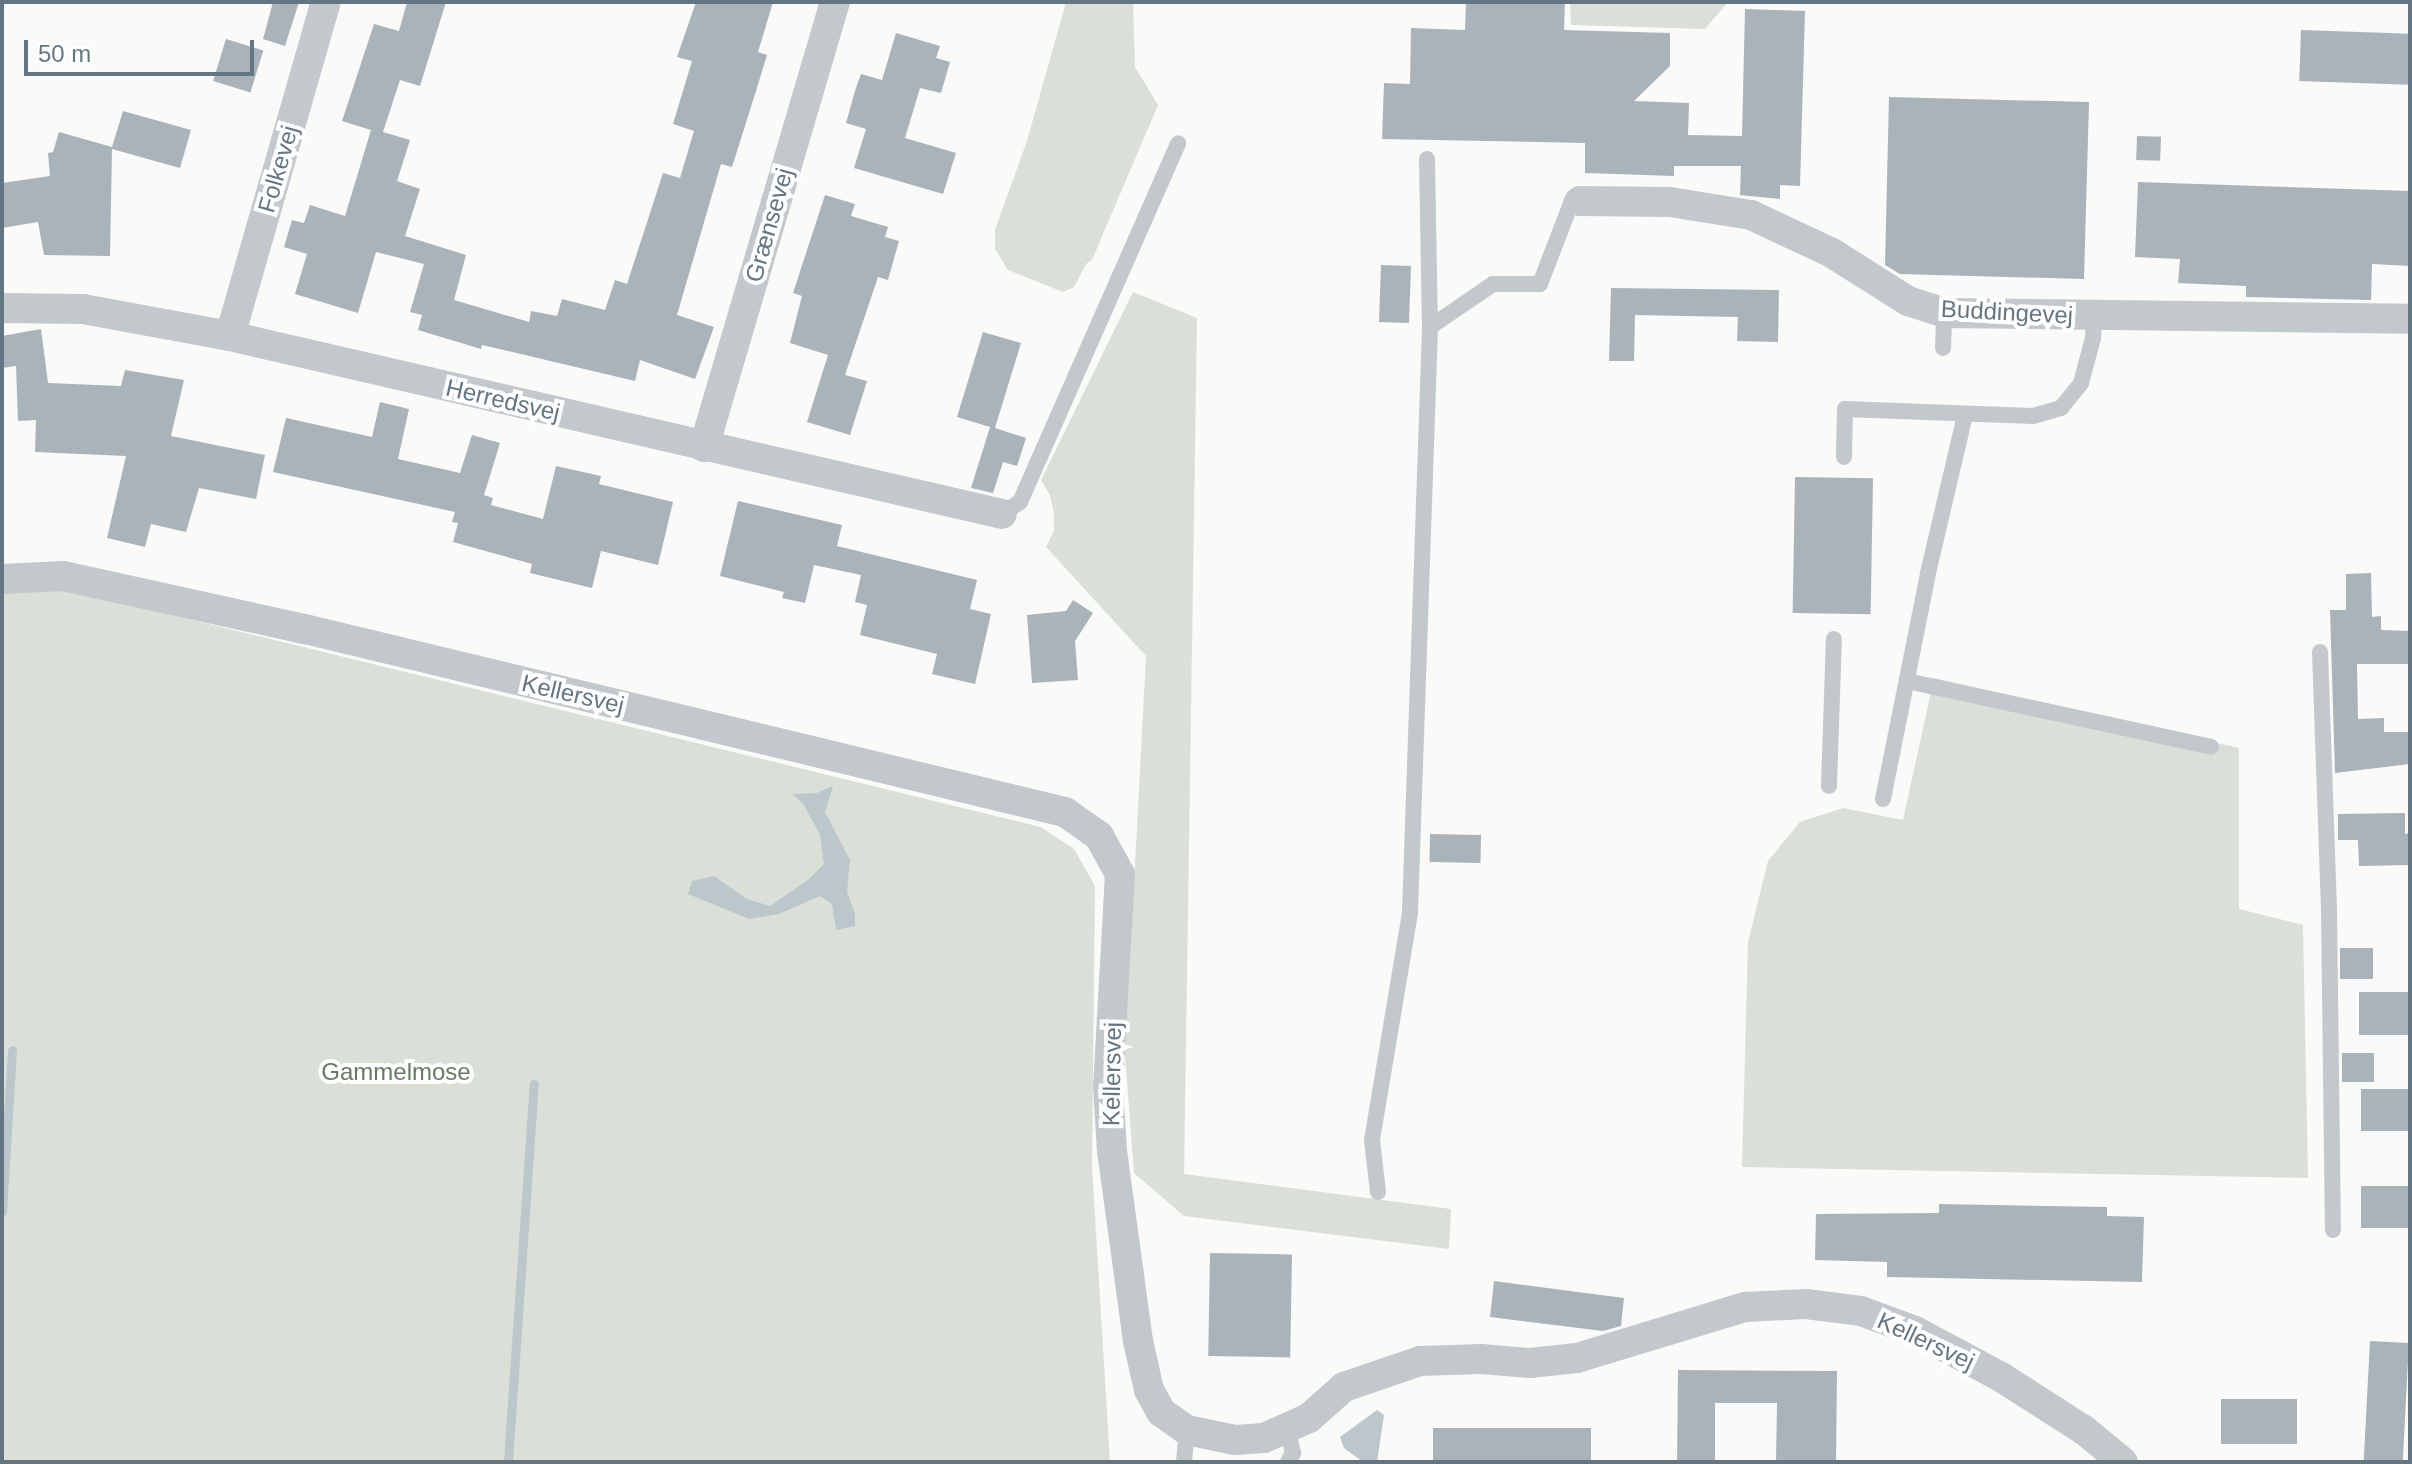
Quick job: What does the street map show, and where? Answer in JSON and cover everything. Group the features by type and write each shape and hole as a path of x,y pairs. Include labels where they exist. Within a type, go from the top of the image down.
{"street":[{"name":"Folkevej","path":"230,336 326,2"},
{"name":"Grænsevej","path":"704,447 835,2"},
{"name":"Buddingevej","path":"1577,200 1670,202 1751,215 1832,253 1908,301 1944,313 2410,319"},
{"name":"Herredsvej","path":"2,308 83,309 230,336 1002,514"},
{"name":"Kellersvej","path":"2,579 41,574 79,579 320,633 1065,812 1099,836 1120,874 1108,1086 1112,1151 1138,1341 1149,1390 1161,1412 1187,1430 1235,1440 1264,1438 1309,1418 1344,1387 1420,1361 1481,1359 1530,1363 1577,1358 1745,1307 1806,1304 1861,1311 1915,1331 2001,1377 2084,1430 2118,1461"}],"lane":[{"path":"1002,514 1020,502 1178,143"},
{"path":"1378,1192 1372,1140 1410,912 1430,327 1427,159"},
{"path":"1430,327 1493,284 1540,284 1577,200"},
{"path":"1943,348 1944,313"},
{"path":"1844,457 1845,409 2033,416 2061,408 2081,383 2093,338 2094,316"},
{"path":"1883,799 1965,415"},
{"path":"1829,786 1834,639"},
{"path":"2320,652 2329,909 2333,1230"},
{"path":"1907,681 2211,747"},
{"path":"1184,1462 1187,1430"},
{"path":"1287,1430 1293,1453 1288,1462"}],"green space":[{"path":"1066,2 1133,2 1135,67 1158,105 1092,260 1086,264 1074,287 1063,292 1008,270 995,249 995,230 1027,141"},
{"path":"1570,2 1728,2 1705,29 1571,25"},
{"path":"1133,292 1197,318 1184,1174 1451,1209 1449,1249 1184,1216 1134,1173 1125,1055 1146,656 1046,547 1054,531 1054,513 1050,495 1041,480"},
{"name":"Gammelmose","path":"53,586 1041,827 1074,849 1095,886 1092,1167 1110,1462 2,1462 2,590"},
{"path":"1934,678 2239,748 2239,909 2303,925 2308,1178 1742,1167 1748,942 1768,861 1800,822 1843,808 1903,820"}],"shaded area":[{"path":"833,786 825,812 850,860 847,892 855,914 855,926 836,930 832,904 820,896 779,914 749,919 688,894 692,881 714,876 747,899 770,906 808,880 824,864 820,835 804,805 793,794 817,793"},
{"path":"1377,1410 1384,1415 1377,1462 1363,1462 1344,1448 1340,1437"}],"building":[{"path":"273,2 299,2 285,46 263,39"},
{"path":"407,2 446,2 420,86 400,80 383,132 410,140 397,181 420,189 405,236 466,255 454,300 529,322 531,311 557,316 562,299 605,310 615,280 627,284 663,173 680,178 694,131 673,124 692,61 677,57 696,2 773,2 758,52 767,55 756,91 732,167 721,164 677,315 714,327 695,379 640,360 635,381 482,345 481,349 418,330 422,315 410,312 424,264 376,252 358,313 295,294 307,254 284,247 292,220 304,223 310,205 345,216 371,130 342,121 374,24 399,31"},
{"path":"1466,2 1565,2 1564,30 1670,33 1670,66 1634,101 1689,103 1688,135 1742,136 1745,9 1805,11 1800,186 1780,185 1780,199 1740,195 1741,166 1674,166 1674,176 1585,173 1585,143 1382,139 1384,83 1410,84 1411,28 1465,30"},
{"path":"2301,30 2410,34 2408,85 2299,81"},
{"path":"896,33 940,46 936,58 950,62 941,93 920,88 905,138 956,153 943,194 854,168 866,129 846,123 855,91 861,74 882,80"},
{"path":"226,39 263,50 250,92 213,81"},
{"path":"1889,97 2089,102 2084,279 1900,274 1885,265"},
{"path":"123,111 191,130 180,168 112,149 110,256 44,255 38,222 2,228 2,183 50,176 48,153 53,152 59,132 112,147"},
{"path":"2137,136 2161,137 2160,161 2136,160"},
{"path":"2138,182 2410,191 2410,266 2372,264 2371,300 2246,297 2246,286 2178,283 2180,259 2135,257"},
{"path":"825,195 855,204 851,216 888,227 885,237 899,241 888,280 878,277 845,375 867,381 850,435 807,422 828,355 790,343 802,296 793,293"},
{"path":"1381,265 1411,266 1409,323 1379,322"},
{"path":"1611,288 1779,290 1778,342 1737,341 1738,317 1635,315 1634,361 1609,361"},
{"path":"41,329 48,383 121,386 125,370 184,380 171,436 265,455 256,499 199,488 186,532 151,524 145,547 107,538 126,456 35,452 36,420 18,421 16,366 2,368 2,336"},
{"path":"983,332 1021,343 995,428 1026,438 1017,466 1003,462 993,493 971,488 990,427 957,417"},
{"path":"380,402 409,409 398,459 460,473 472,435 500,443 484,495 493,498 491,505 543,519 556,466 601,476 599,484 673,502 658,565 601,551 592,588 530,573 532,564 453,542 458,523 452,522 455,512 273,472 286,418 372,437"},
{"path":"1795,477 1873,478 1871,614 1793,613"},
{"path":"738,501 842,525 837,546 977,580 970,609 991,614 975,684 932,674 937,654 860,635 867,605 855,602 861,575 814,565 805,603 782,598 784,592 720,576"},
{"path":"2371,573 2372,617 2381,616 2381,630 2410,631 2410,664 2357,664 2358,719 2384,718 2384,732 2410,732 2410,764 2335,773 2330,610 2346,610 2346,574"},
{"path":"1073,600 1093,613 1075,641 1078,680 1032,683 1027,615 1066,611"},
{"path":"2405,813 2405,834 2410,833 2410,865 2359,866 2358,840 2338,840 2338,814"},
{"path":"1430,834 1481,835 1481,863 1430,862"},
{"path":"2340,948 2373,948 2373,979 2340,979"},
{"path":"2359,992 2410,992 2410,1035 2359,1035"},
{"path":"2342,1053 2374,1053 2374,1082 2342,1082"},
{"path":"2361,1089 2410,1089 2410,1131 2361,1131"},
{"path":"2361,1186 2410,1186 2410,1228 2361,1228"},
{"path":"1939,1204 2107,1207 2107,1216 2144,1217 2142,1282 1887,1277 1887,1262 1815,1260 1816,1214 1939,1213"},
{"path":"1210,1253 1292,1254 1290,1357 1208,1356"},
{"path":"1494,1281 1624,1298 1621,1326 1603,1331 1490,1317"},
{"path":"2370,1341 2409,1343 2403,1462 2364,1462"},
{"path":"1678,1370 1837,1371 1836,1462 1776,1462 1777,1403 1715,1403 1715,1462 1677,1462"},
{"path":"2221,1399 2297,1399 2297,1444 2221,1444"},
{"path":"1433,1428 1591,1428 1591,1462 1433,1462"}],"waterway":[{"path":"2,1211 12,1050"},
{"path":"508,1462 534,1084"}]}
